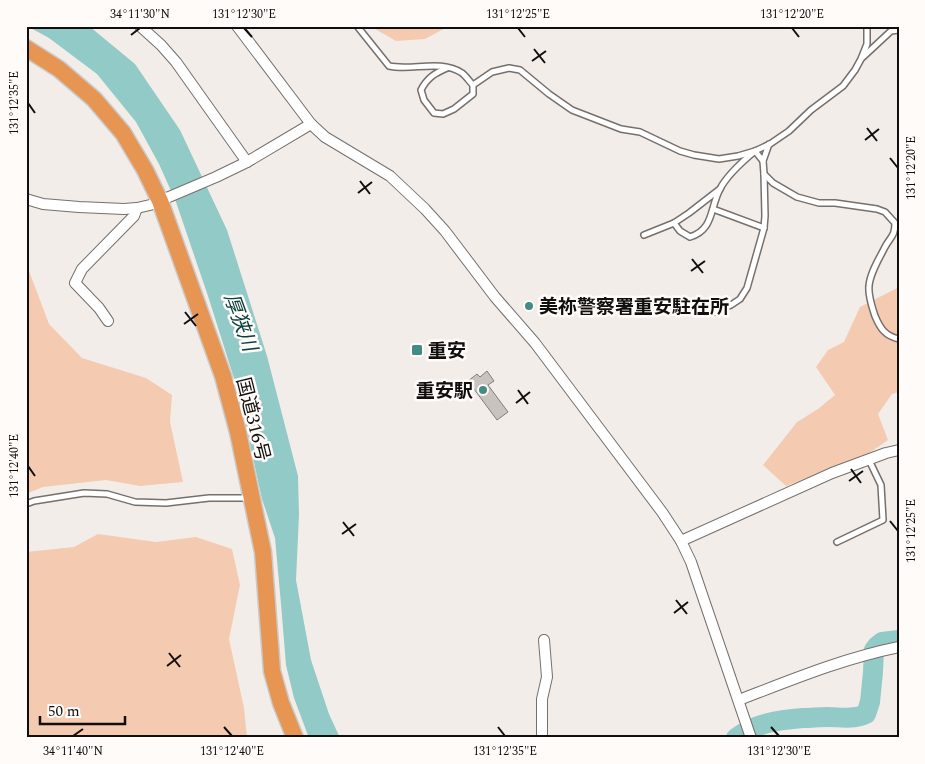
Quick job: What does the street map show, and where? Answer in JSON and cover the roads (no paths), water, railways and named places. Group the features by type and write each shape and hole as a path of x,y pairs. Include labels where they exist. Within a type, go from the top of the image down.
{"highway":[{"name":"国道316号","path":"26,48 59,69 94,99 123,133 163,199 223,376 238,432 263,552 272,671 281,703 295,738"}],"street":[{"path":"140,26 176,62 247,162"},
{"path":"237,26 311,124 325,137 390,176 445,231 495,297 535,343 662,512 681,541 691,562 751,738"},
{"path":"26,200 43,204 79,207 136,208 150,205 247,162 311,124"},
{"path":"108,321 76,282 82,269 134,216 136,208"},
{"path":"681,541 832,473 899,450"},
{"path":"542,738 542,699 547,678 544,640"},
{"path":"739,700 855,658 899,647"}],"lane":[{"path":"357,26 389,66 396,68 433,66 447,68 453,69 463,73 473,85 473,94 454,109 444,114 434,113 424,100 421,90 425,82 433,75 447,68"},
{"path":"473,85 492,72 509,68 520,70 572,110 620,129 640,132 680,151 720,159 755,151 770,144 790,131 812,110 843,86 855,70 867,44 866,26"},
{"path":"861,59 890,31 899,30"},
{"path":"711,314 740,299 747,288 764,228 763,162 770,144"},
{"path":"755,151 763,162"},
{"path":"644,235 674,223 689,214 720,189 732,173 755,151"},
{"path":"764,174 773,183 796,197 819,203 835,203 877,209 885,212 895,223 895,233 886,244 872,272 868,286 870,302 879,327 892,338 899,339"},
{"path":"674,223 680,231 690,237 698,234 705,228 720,189"},
{"path":"713,209 764,228"},
{"path":"837,542 883,520 881,485 869,460"},
{"path":"26,504 84,493 107,494 135,502 166,503 209,498 252,498"}],"water":[{"name":"厚狭川","path":"27,26 89,26 135,64 180,130 227,230 267,356 298,476 299,515 296,580 311,660 329,714 340,738 309,738 294,698 286,665 275,538 262,499 239,394 176,202 159,164 136,122 97,74 49,38"}],"waterway":[{"path":"736,738 751,729 776,721 827,717 851,718 866,714 870,702 874,650 882,642 899,640"}],"place":[{"name":"美祢警察署重安駐在所","path":"529,306"},
{"name":"重安","path":"417,350"},
{"name":"重安駅","path":"483,390"}]}
